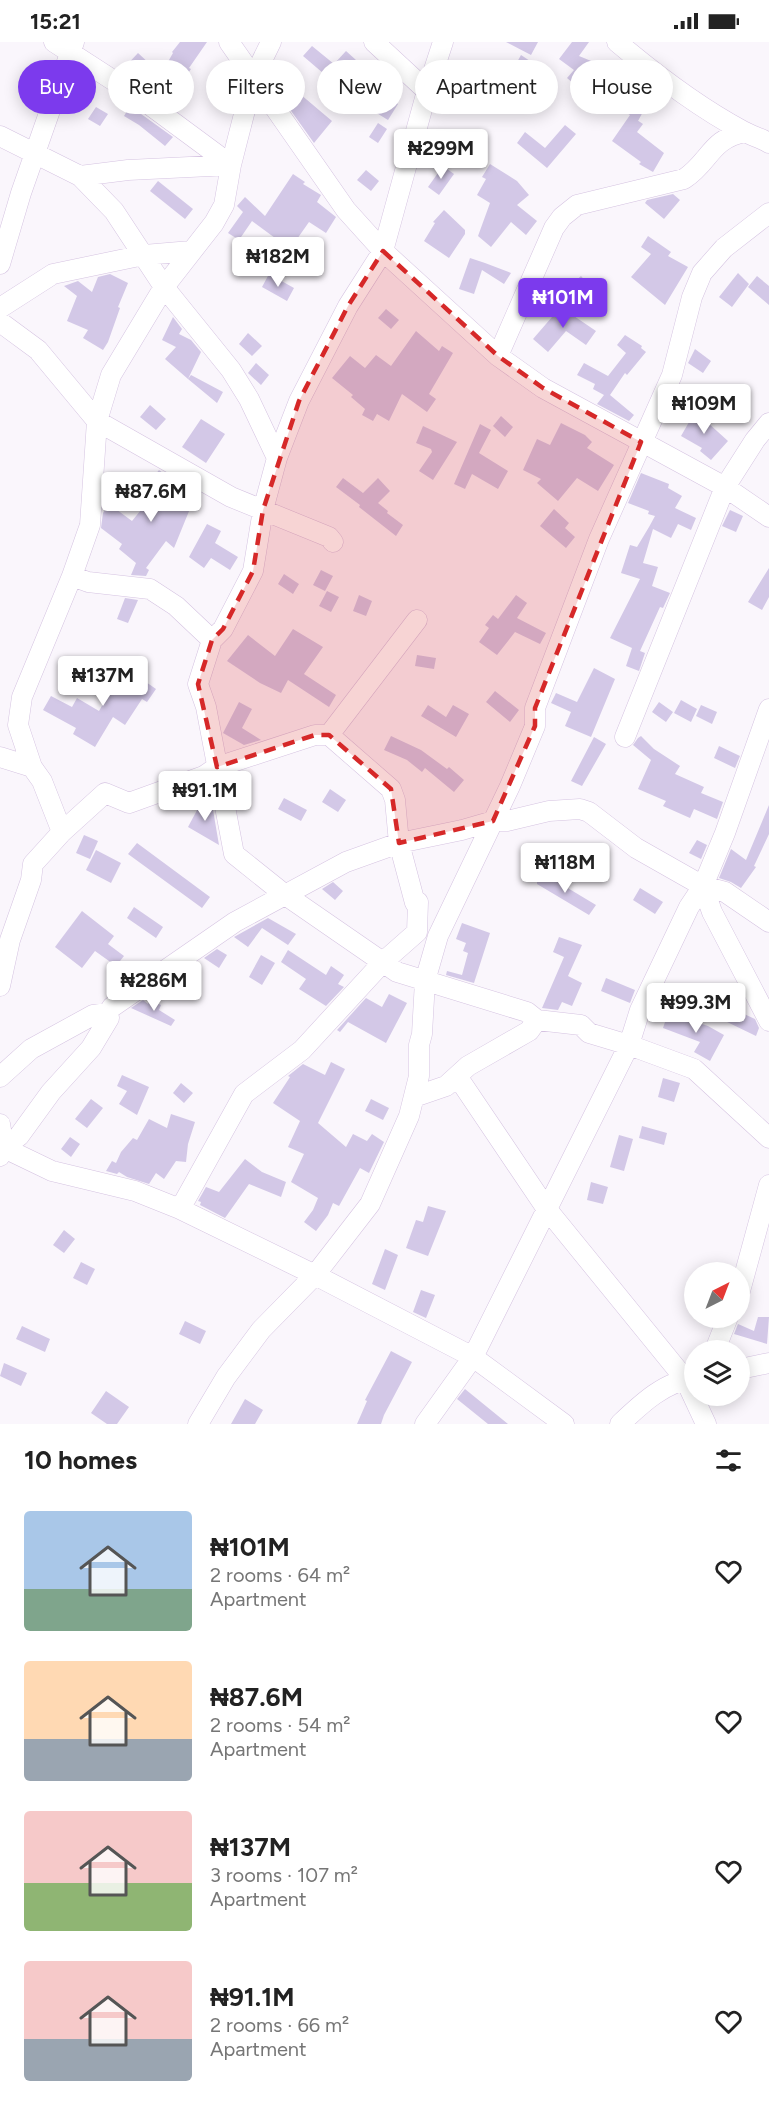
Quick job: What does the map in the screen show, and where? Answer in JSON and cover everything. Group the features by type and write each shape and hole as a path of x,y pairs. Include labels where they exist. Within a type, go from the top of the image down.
{"street":[{"path":"229,42 241,60"},
{"path":"262,60 271,42"},
{"path":"374,42 415,80"},
{"path":"437,60 443,42"},
{"path":"617,42 642,63 711,112 769,143"},
{"path":"0,264 35,155 66,45 231,165"},
{"path":"62,832 42,781 32,767 18,725 21,697 72,576 90,525 97,421 111,375 164,287 214,223 224,205 244,114"},
{"path":"278,114 346,210 383,251 498,356 543,388 725,487 769,517"},
{"path":"421,114 383,251 348,306 298,401 263,510 253,572 223,629 212,640 198,684 206,706 234,854 284,894 397,972 527,1012 537,1020 581,1025 590,1033 694,1069 769,1138"},
{"path":"498,356 549,238 562,217 577,205 684,179 691,175 725,138 745,132"},
{"path":"0,136 80,176 114,211 164,287 231,370 249,399 278,458"},
{"path":"80,176 128,170 231,165"},
{"path":"198,1424 226,1377 261,1330 315,1275 370,1204 410,1116 420,1068 419,1045 422,1034 425,981 438,936 510,786 535,726 535,708 599,539 672,375 692,297 702,273 724,248 769,213"},
{"path":"0,308 53,274 144,255 191,251"},
{"path":"0,322 38,350 97,421 231,497 329,537 333,542"},
{"path":"625,737 725,487 755,440 769,423"},
{"path":"72,576 88,582 150,590 176,606 212,640"},
{"path":"329,735 417,620"},
{"path":"424,1424 473,1357 629,1045 640,1010 689,907 703,886 725,833 769,709"},
{"path":"0,986 5,940 31,880 33,864 62,832 105,793 129,803 204,776 217,767 315,735 329,735 391,789 395,800 399,843 415,903 418,902 417,932 383,962 302,1050 244,1094 180,1209"},
{"path":"0,757 32,767"},
{"path":"1,1150 19,1136 51,1092 91,1048 109,1018 108,1013 112,1007 235,922 284,894 346,862 399,843 493,821 507,821 549,811 580,809 589,812 636,848 703,886 725,892 769,922"},
{"path":"703,886 712,912 769,1021"},
{"path":"0,1077 31,1049 93,1015 108,1013"},
{"path":"414,1097 446,1086 468,1066 529,1031 537,1020"},
{"path":"457,1076 546,1208 684,1372"},
{"path":"0,1124 1,1150"},
{"path":"1,1150 52,1171 135,1191 180,1209 315,1275 473,1357 564,1424"},
{"path":"748,1262 769,1185"},
{"path":"750,1367 769,1363"},
{"path":"621,1424 633,1412 670,1385 684,1381"},
{"path":"700,1406 706,1424"}],"highlighted area":[{"path":"383,251 498,356 543,388 641,442 535,708 535,726 493,821 399,843 391,789 329,735 315,735 217,767 198,684 212,640 223,629 253,571 263,510 299,401 348,306"}],"building":[{"path":"180,42 207,42 194,61 169,60"},
{"path":"506,42 538,42 531,55"},
{"path":"572,42 589,42 579,56 589,60 570,60 570,67 559,59"},
{"path":"312,46 329,60 317,60 317,68 303,56"},
{"path":"346,51 356,60 338,60"},
{"path":"138,53 146,60 131,60"},
{"path":"521,55 528,60 518,60"},
{"path":"305,98 317,108 317,114 324,114 332,121 314,143 293,114 305,114"},
{"path":"96,107 108,114 100,126 88,119 91,114 96,114"},
{"path":"125,114 141,114 173,137 165,146 124,116"},
{"path":"378,114 392,114 388,120"},
{"path":"628,114 642,114 638,121 643,124 637,132 664,153 653,172 639,164 641,162 612,141 630,115"},
{"path":"378,123 387,129 378,143 369,137"},
{"path":"565,125 576,134 547,168 517,143 525,132 545,148"},
{"path":"490,164 517,181 529,195 517,205 537,221 526,235 511,222 491,247 478,236 490,203 477,195 486,179 482,177"},
{"path":"443,166 454,174 439,195 428,187"},
{"path":"366,170 379,181 371,191 357,180"},
{"path":"293,174 305,182 303,184 321,195 317,202 336,217 326,233 309,222 290,249 252,221 239,240 228,233 243,212 237,206 245,197 265,216"},
{"path":"158,181 193,209 185,219 150,191"},
{"path":"673,194 680,200 664,219 645,203 647,200"},
{"path":"444,210 465,230 465,234 449,258 424,241 435,223 433,222"},
{"path":"648,236 671,252 668,256 688,267 665,305 631,277 651,254 641,247"},
{"path":"470,258 511,273 504,284 482,270 474,294 459,289"},
{"path":"738,273 749,284 732,307 719,297"},
{"path":"110,274 128,283 108,342 103,350 83,338 88,330 67,321 77,296 64,286 78,281 92,292 98,277"},
{"path":"269,274 294,288 287,301 262,287"},
{"path":"581,276 593,290 584,298 572,284"},
{"path":"757,276 769,286 769,305 748,287"},
{"path":"559,302 570,310 568,312 596,331 586,345 566,331 548,352 533,339 552,317 550,315"},
{"path":"386,309 399,320 391,329 378,318"},
{"path":"173,317 182,329 179,334 191,340 201,352 188,379 165,359 176,347 162,340"},
{"path":"416,331 439,351 442,346 453,353 429,394 436,399 427,412 402,394 389,421 377,414 373,421 362,415 365,409 351,397 353,395 332,378 350,356 365,368 376,355 391,366"},
{"path":"248,333 262,346 252,356 239,344"},
{"path":"625,335 642,346 641,348 646,352 627,375 625,373 610,395 634,415 629,421 597,404 604,395 593,389 595,384 577,375 584,363 608,376 626,353 617,345"},
{"path":"695,349 711,361 703,373 688,363"},
{"path":"256,363 269,375 261,385 248,373"},
{"path":"191,375 223,392 217,403 188,379"},
{"path":"150,405 166,419 156,430 140,417"},
{"path":"696,410 709,418 707,422 728,441 711,460 700,451 702,448 681,436"},
{"path":"501,416 513,427 505,437 493,426"},
{"path":"201,419 225,434 206,463 182,447"},
{"path":"561,423 585,435 592,442 587,448 614,465 598,491 577,478 558,501 537,483 541,479 523,470 537,439 550,445"},
{"path":"480,424 491,430 479,453 508,471 498,489 472,474 465,489 454,484"},
{"path":"423,426 457,442 433,480 419,471 432,452 431,449 416,443"},
{"path":"159,470 182,488 196,494 174,548 166,541 146,568 149,570 146,576 131,575 136,563 119,549 122,544 101,528 103,513 109,504 132,521 158,489 149,482"},
{"path":"641,473 669,484 668,488 682,496 675,508 696,518 691,530 678,524 671,538 653,529 643,563 658,567 652,586 670,593 663,608 660,607 640,651 645,653 639,671 626,666 632,648 610,638 640,579 621,573 630,545 637,547 655,516 648,514 649,511 628,503"},
{"path":"343,478 363,493 378,478 390,491 378,503 403,525 396,536 336,487"},
{"path":"554,509 569,523 565,528 575,537 566,548 540,526"},
{"path":"730,510 743,516 736,532 722,526"},
{"path":"207,524 221,531 215,543 238,557 230,570 211,558 204,568 189,557"},
{"path":"769,568 769,597 762,610 748,602"},
{"path":"321,570 333,576 325,591 313,585"},
{"path":"284,574 299,584 293,594 278,584"},
{"path":"327,591 339,597 331,612 319,606"},
{"path":"359,595 372,601 366,616 353,611"},
{"path":"516,595 527,603 517,618 546,633 540,644 515,632 497,655 479,642 489,628 485,625 493,615 498,619"},
{"path":"125,598 138,600 128,623 117,619"},
{"path":"293,629 323,647 304,674 336,695 329,707 288,680 281,693 260,683 227,661 248,635 275,656"},
{"path":"417,655 436,658 434,669 415,666"},
{"path":"123,666 156,689 147,702 142,699 125,725 113,717 95,747 73,734 76,728 43,710 51,696 72,707 77,698 99,711 116,681 114,679"},
{"path":"594,668 615,679 591,737 565,726 571,712 551,703 556,693 577,702"},
{"path":"495,691 519,710 510,722 486,702"},
{"path":"681,700 697,709 691,722 674,713"},
{"path":"239,702 252,709 242,728 261,740 244,745 223,733"},
{"path":"659,702 673,712 666,722 652,712"},
{"path":"428,705 446,717 453,705 469,714 456,737 421,716"},
{"path":"701,705 717,712 712,724 696,716"},
{"path":"391,736 421,750 447,769 449,767 464,780 454,792 425,768 422,772 407,760 384,750"},
{"path":"641,736 654,749 680,766 675,774 704,787 701,793 723,802 717,819 694,809 690,818 663,806 666,801 638,789 651,760 633,745"},
{"path":"594,737 606,744 582,786 571,781"},
{"path":"719,746 740,756 735,768 714,758"},
{"path":"330,789 346,800 338,812 322,802"},
{"path":"284,798 307,810 301,821 278,809"},
{"path":"203,799 212,804 219,845 188,827"},
{"path":"769,805 769,834 754,866 756,867 741,888 719,878 731,849 746,860"},
{"path":"84,835 98,841 90,859 76,853"},
{"path":"697,840 707,845 701,859 689,853"},
{"path":"137,843 210,897 202,908 128,854"},
{"path":"563,847 579,855 573,866 558,858"},
{"path":"96,850 121,863 111,883 86,870"},
{"path":"541,872 596,905 589,915 537,884"},
{"path":"333,882 343,891 335,900 322,889"},
{"path":"640,888 663,902 655,914 633,900"},
{"path":"134,907 163,927 156,938 127,918"},
{"path":"82,911 114,936 108,944 124,956 116,966 95,951 82,968 55,947"},
{"path":"268,918 296,934 288,945 262,928 248,947 234,937"},
{"path":"462,923 490,933 474,983 446,975 447,971 462,975 468,953 463,951 466,943 456,939"},
{"path":"559,937 582,945 568,976 582,983 572,1006 562,1002 558,1010 542,1008 564,957 553,952"},
{"path":"217,949 227,955 219,968 204,958"},
{"path":"288,950 326,975 331,966 344,975 338,984 344,987 326,1006 299,989 306,979 281,962"},
{"path":"261,955 275,963 262,985 249,977"},
{"path":"606,978 635,990 630,1003 601,991"},
{"path":"389,994 407,1003 386,1043 348,1022 340,1032 337,1030 366,998 382,1007"},
{"path":"143,1000 148,1004 150,1000 161,1005 159,1010 175,1020 171,1026 131,1008"},
{"path":"731,1008 755,1019 759,1028 756,1036 725,1021"},
{"path":"668,1013 708,1026 724,1035 710,1061 694,1052 700,1042 663,1028"},
{"path":"331,1062 345,1069 318,1123 346,1147 353,1134 367,1141 372,1134 384,1142 369,1173 360,1168 339,1206 333,1203 328,1215 316,1231 304,1222 318,1198 291,1182 304,1154 288,1147 300,1121 273,1103 290,1077 288,1076 303,1064 325,1075"},
{"path":"122,1075 149,1087 137,1115 119,1104 127,1091 117,1086"},
{"path":"663,1078 680,1083 674,1102 658,1097"},
{"path":"181,1083 193,1093 184,1103 173,1093"},
{"path":"91,1099 103,1108 87,1128 75,1119"},
{"path":"371,1099 389,1108 383,1120 365,1111"},
{"path":"171,1114 195,1122 188,1144 186,1162 176,1161 164,1179 156,1173 149,1184 119,1172 117,1174 106,1171 112,1161 116,1163 121,1152 133,1138 137,1140 149,1119 167,1128"},
{"path":"642,1126 667,1133 664,1145 639,1138"},
{"path":"619,1135 633,1139 624,1171 610,1167"},
{"path":"70,1137 80,1144 71,1157 61,1149"},
{"path":"245,1159 262,1172 286,1182 281,1197 249,1184 225,1218 200,1205 201,1202 198,1201 206,1187 219,1192"},
{"path":"591,1182 608,1187 603,1204 587,1200"},
{"path":"428,1206 446,1211 428,1256 406,1248 416,1220 423,1222"},
{"path":"64,1230 75,1239 64,1253 53,1245"},
{"path":"385,1249 398,1255 385,1290 372,1284"},
{"path":"81,1262 95,1269 87,1285 73,1278"},
{"path":"421,1290 435,1295 426,1318 413,1312"},
{"path":"758,1317 769,1317 767,1344 734,1334 736,1328 747,1328 754,1331"},
{"path":"185,1321 206,1331 200,1344 179,1334"},
{"path":"22,1326 50,1339 45,1352 16,1339"},
{"path":"391,1351 412,1362 381,1424 357,1424 367,1401 365,1400"},
{"path":"4,1363 27,1373 21,1386 0,1376"},
{"path":"465,1389 508,1424 488,1424 457,1399"},
{"path":"106,1391 129,1407 117,1424 107,1424 91,1413"},
{"path":"245,1399 263,1410 255,1424 231,1424"}]}
